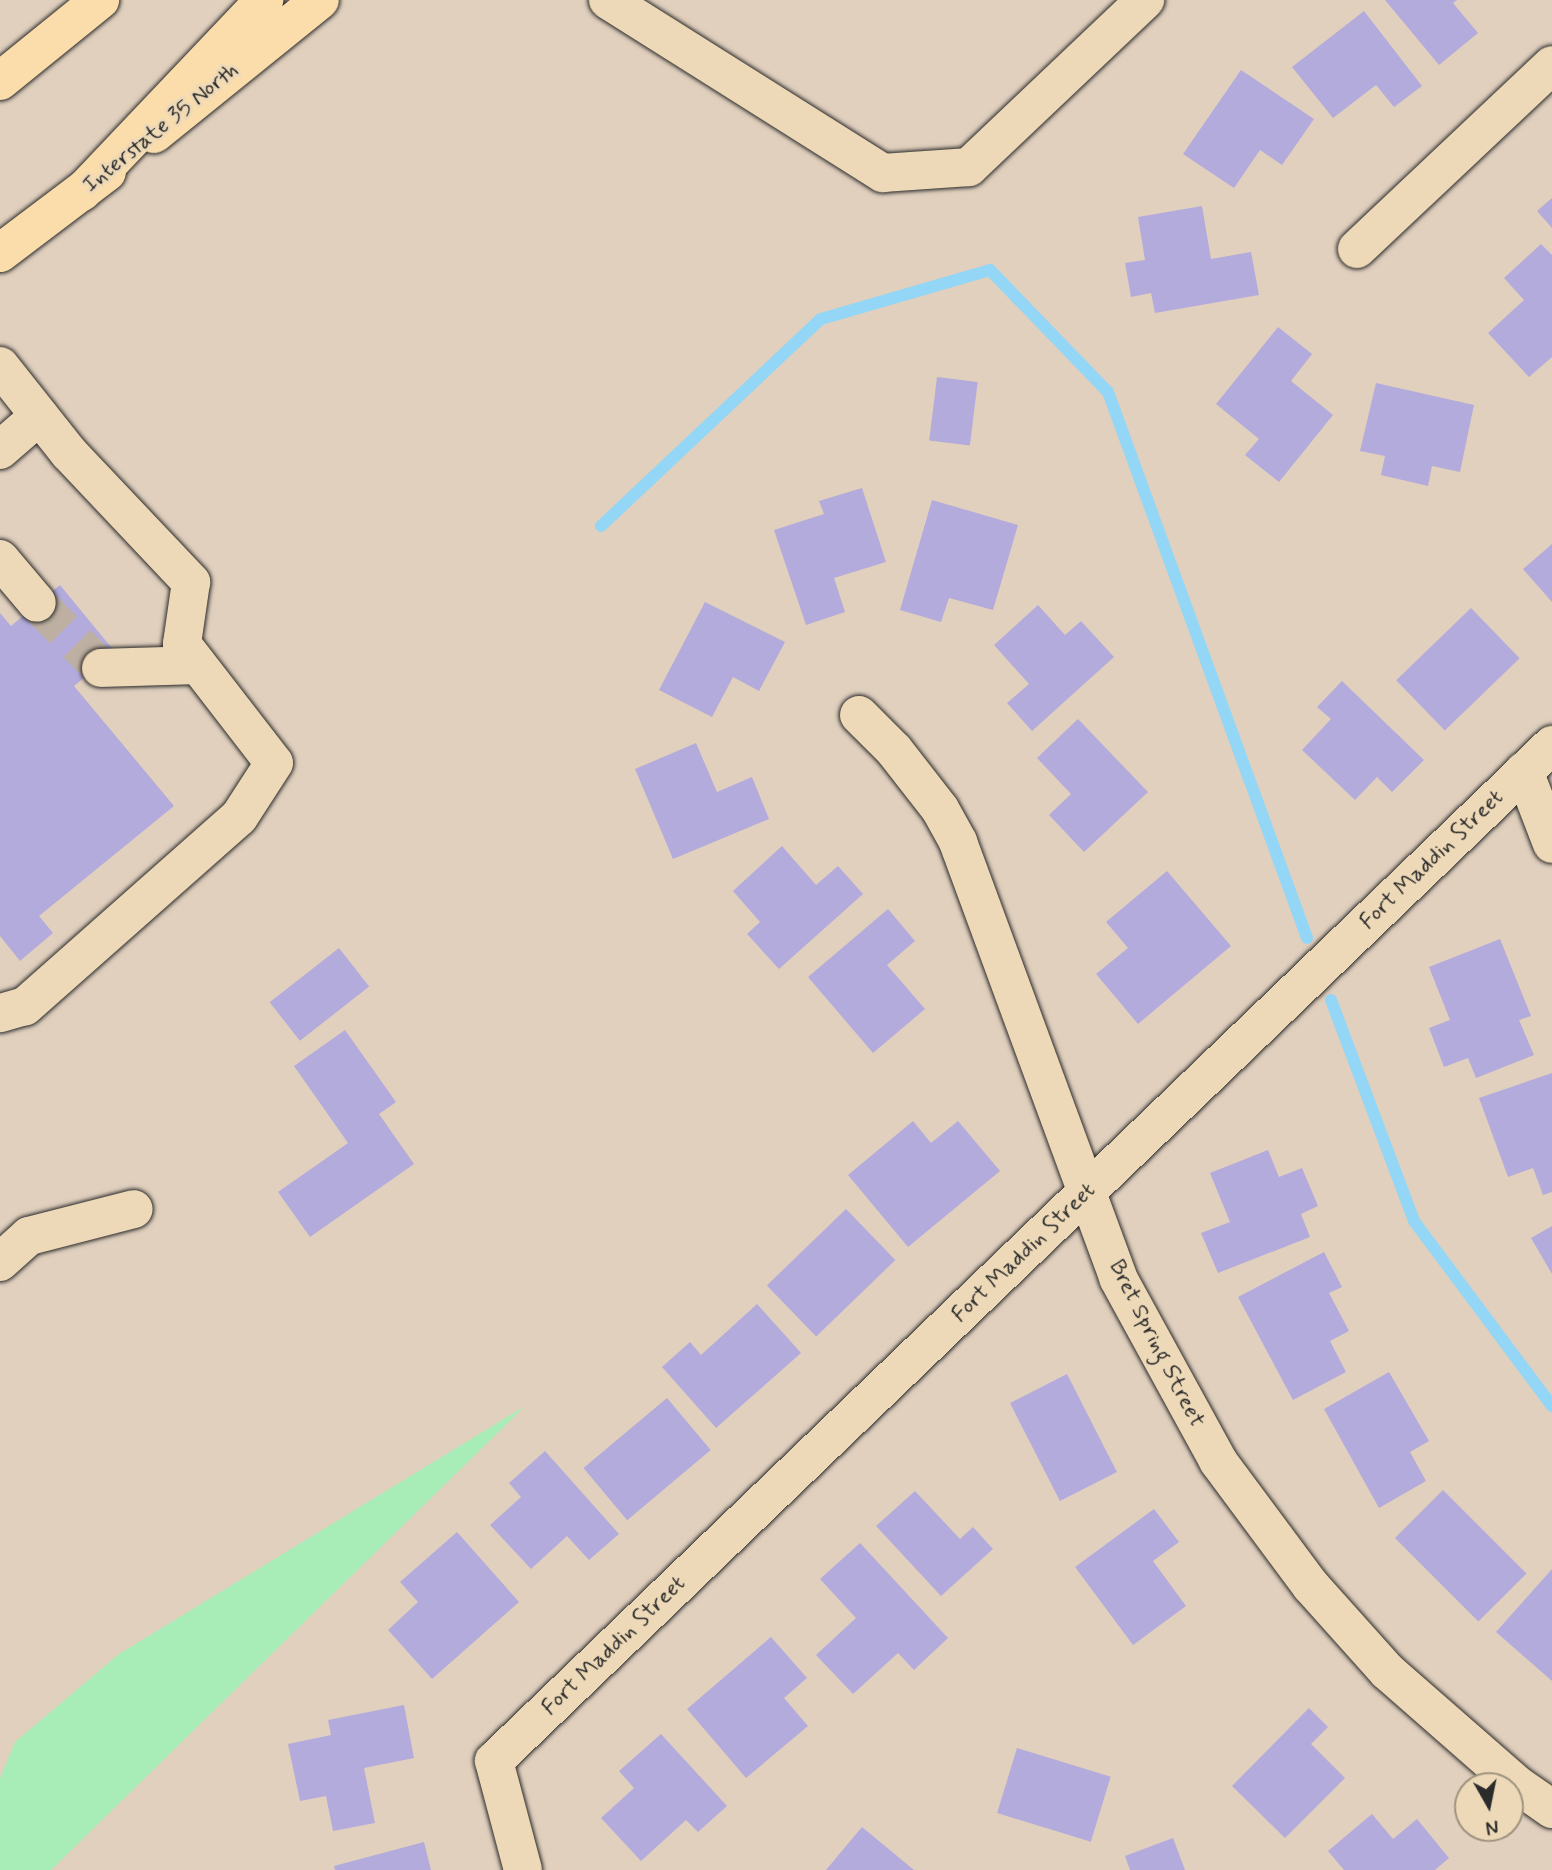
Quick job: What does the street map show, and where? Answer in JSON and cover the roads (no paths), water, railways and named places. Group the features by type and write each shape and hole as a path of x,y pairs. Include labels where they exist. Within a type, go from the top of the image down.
{"main road":[{"path":"0,81 100,0"},
{"path":"82,192 264,0"},
{"name":"Interstate 35 North","path":"0,254 82,192 320,0"}],"street":[{"path":"608,0 883,173 969,167 1145,0"},
{"path":"1357,249 1552,65"},
{"path":"0,366 38,416 191,582 182,644 274,763 239,817 25,1006 0,1013"},
{"path":"0,450 38,416"},
{"path":"0,559 37,603"},
{"path":"101,668 197,665"},
{"name":"Bret Spring Street","path":"859,715 894,750 940,809 958,842 1118,1278 1218,1461 1311,1586 1387,1671 1516,1784 1552,1809"},
{"name":"Fort Maddin Street","path":"523,1870 494,1761 1552,745"},
{"path":"1524,771 1552,844"},
{"path":"0,1262 29,1236 134,1209"}],"waterway":[{"path":"601,526 821,319 990,270 1108,392 1307,938"},
{"path":"1331,1000 1414,1221 1552,1406"}],"tunnel":[{"path":"37,603 101,668"}]}
